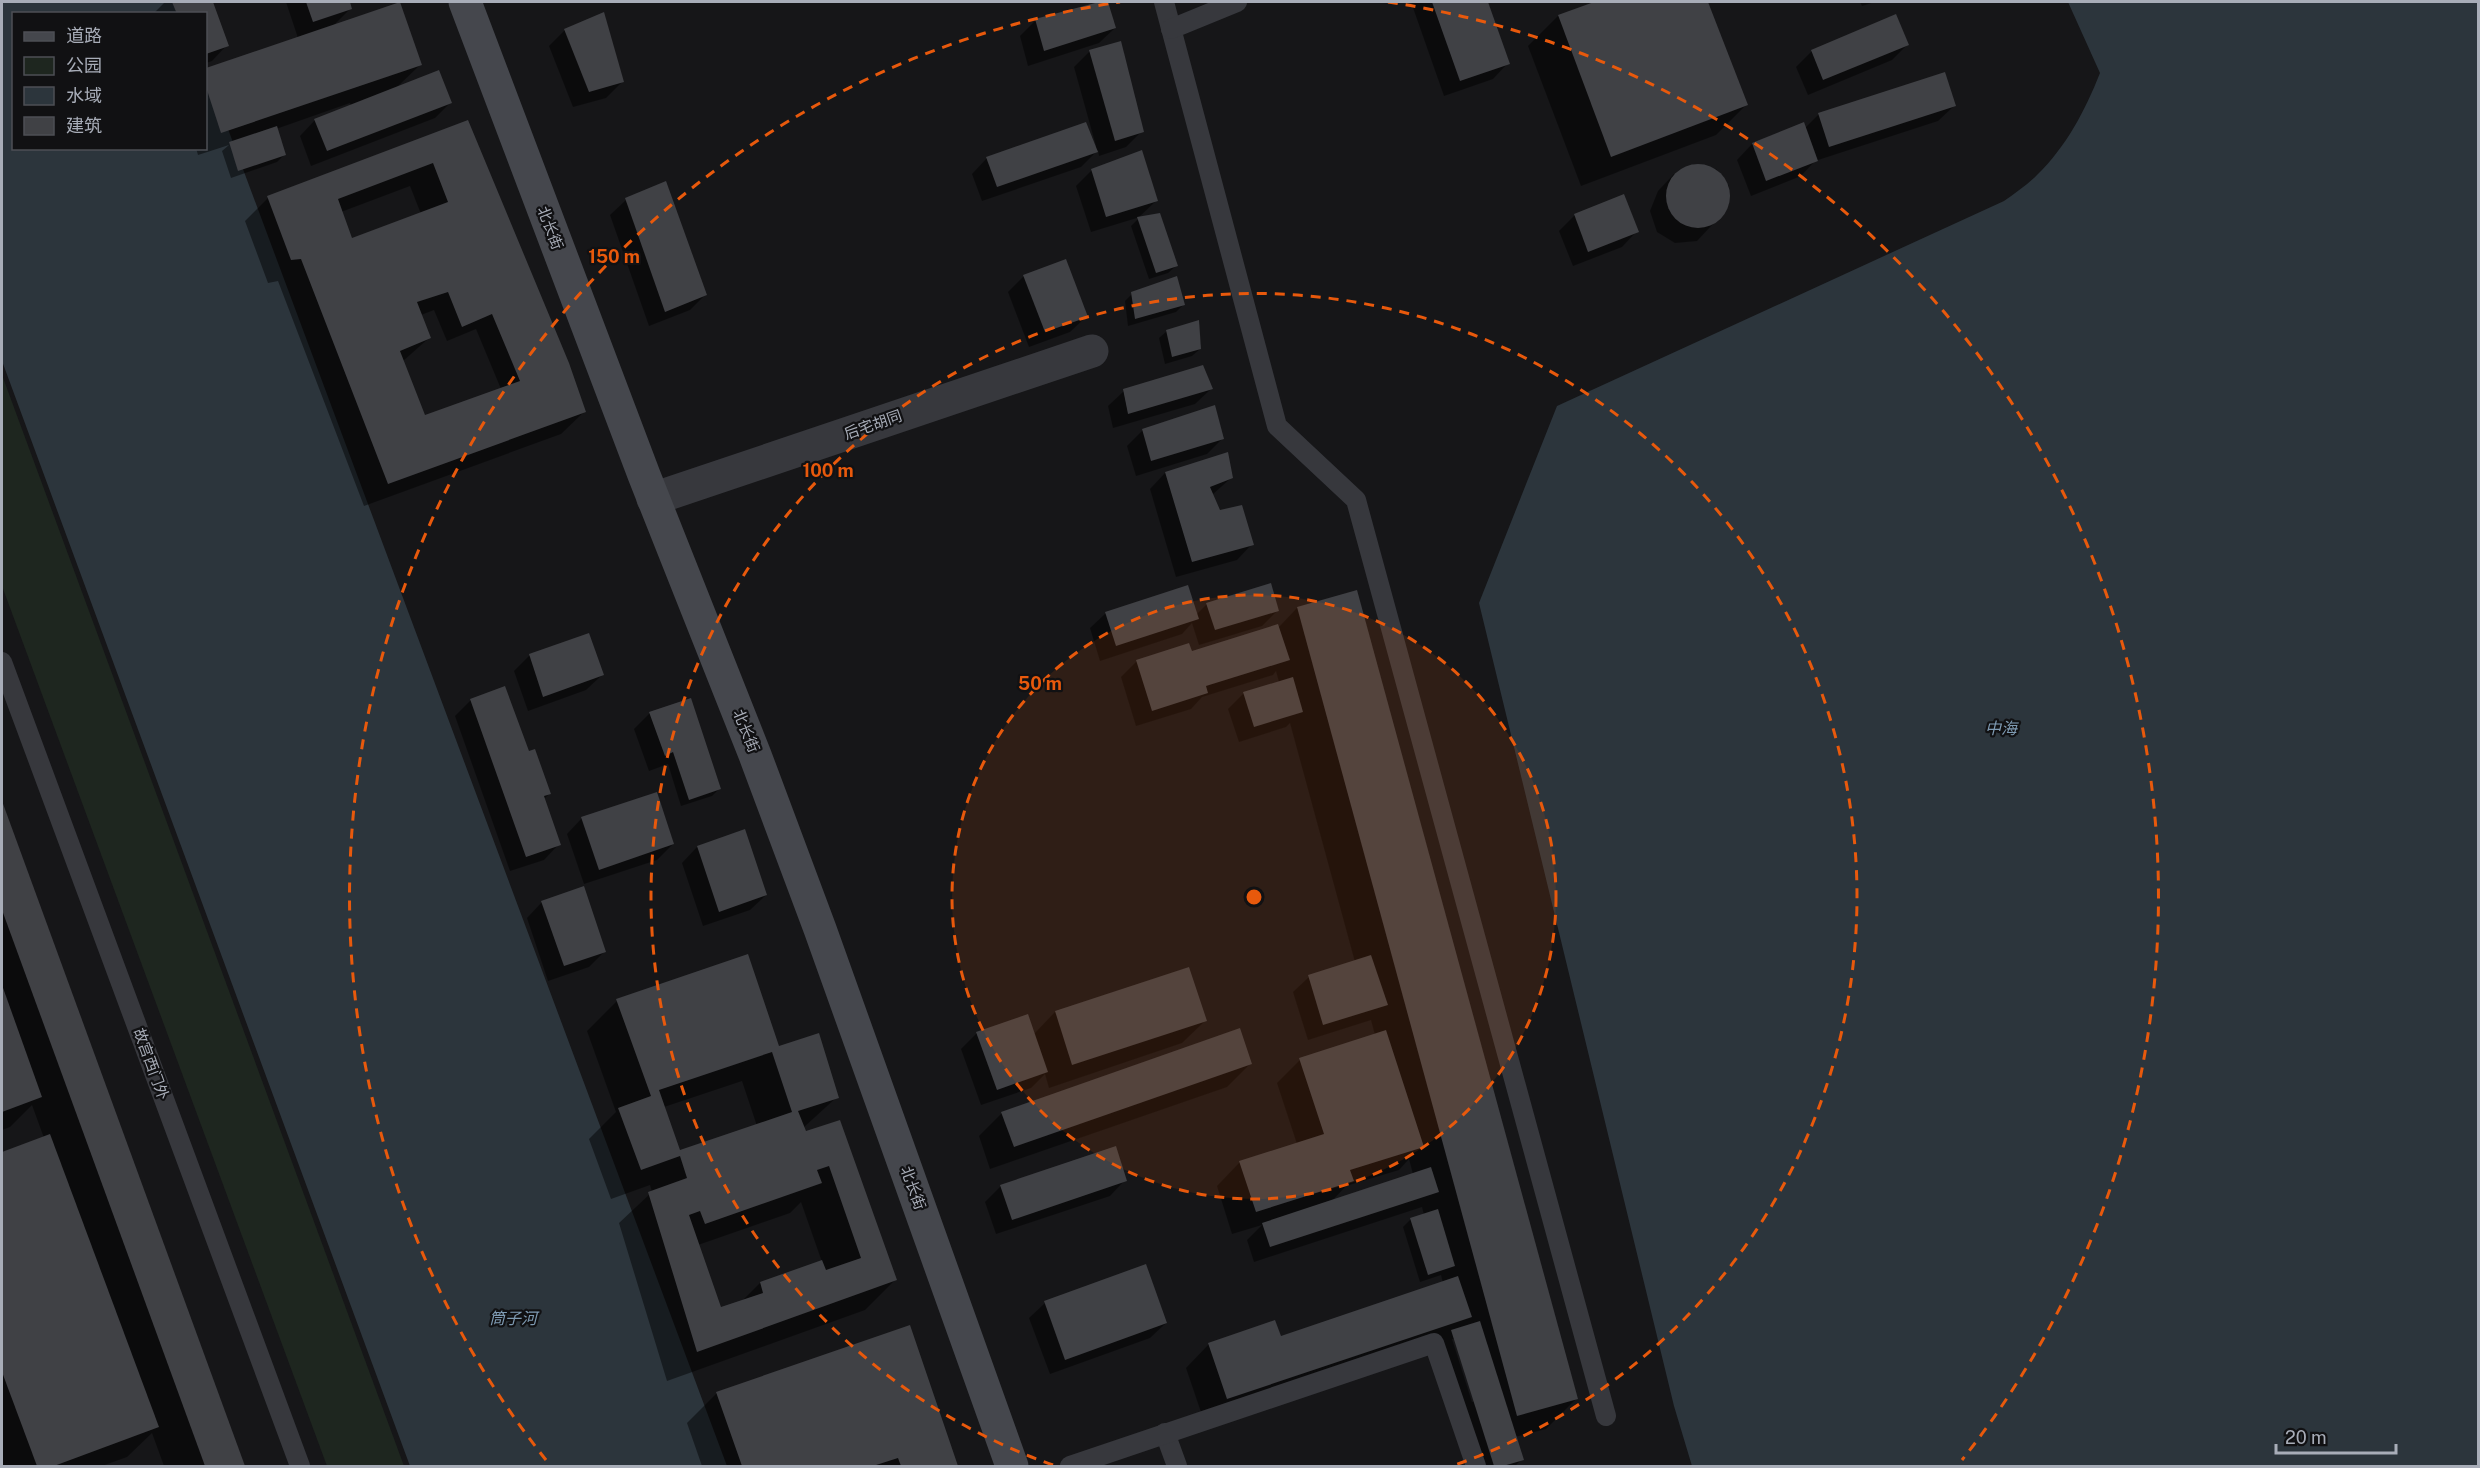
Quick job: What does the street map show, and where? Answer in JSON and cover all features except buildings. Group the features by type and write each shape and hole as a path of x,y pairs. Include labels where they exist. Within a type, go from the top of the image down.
{"street":[{"name":"北长街","path":"468,2 653,499 755,755 820,929 1012,1467"},
{"name":"后宅胡同","path":"653,499 1092,351"}],"lane":[{"path":"1164,2 1277,426 1356,500 1606,1416"},
{"path":"1171,29 1237,2"},
{"name":"故宫西门外","path":"2,662 300,1467"},
{"path":"1070,1467 1434,1343 1476,1467"},
{"path":"1165,1433 1177,1467"}],"green space":[{"path":"2,375 404,1466 327,1466 2,586"}],"water":[{"name":"筒子河","path":"2,2 180,2 184,12 12,12 12,150 207,150 207,73 727,1466 410,1466 2,361"},
{"name":"中海","path":"2068,2 2478,2 2478,1466 1692,1466 1674,1406 1479,603 1557,406 2004,201 2037,175 2057,153 2074,128 2100,73"}]}
